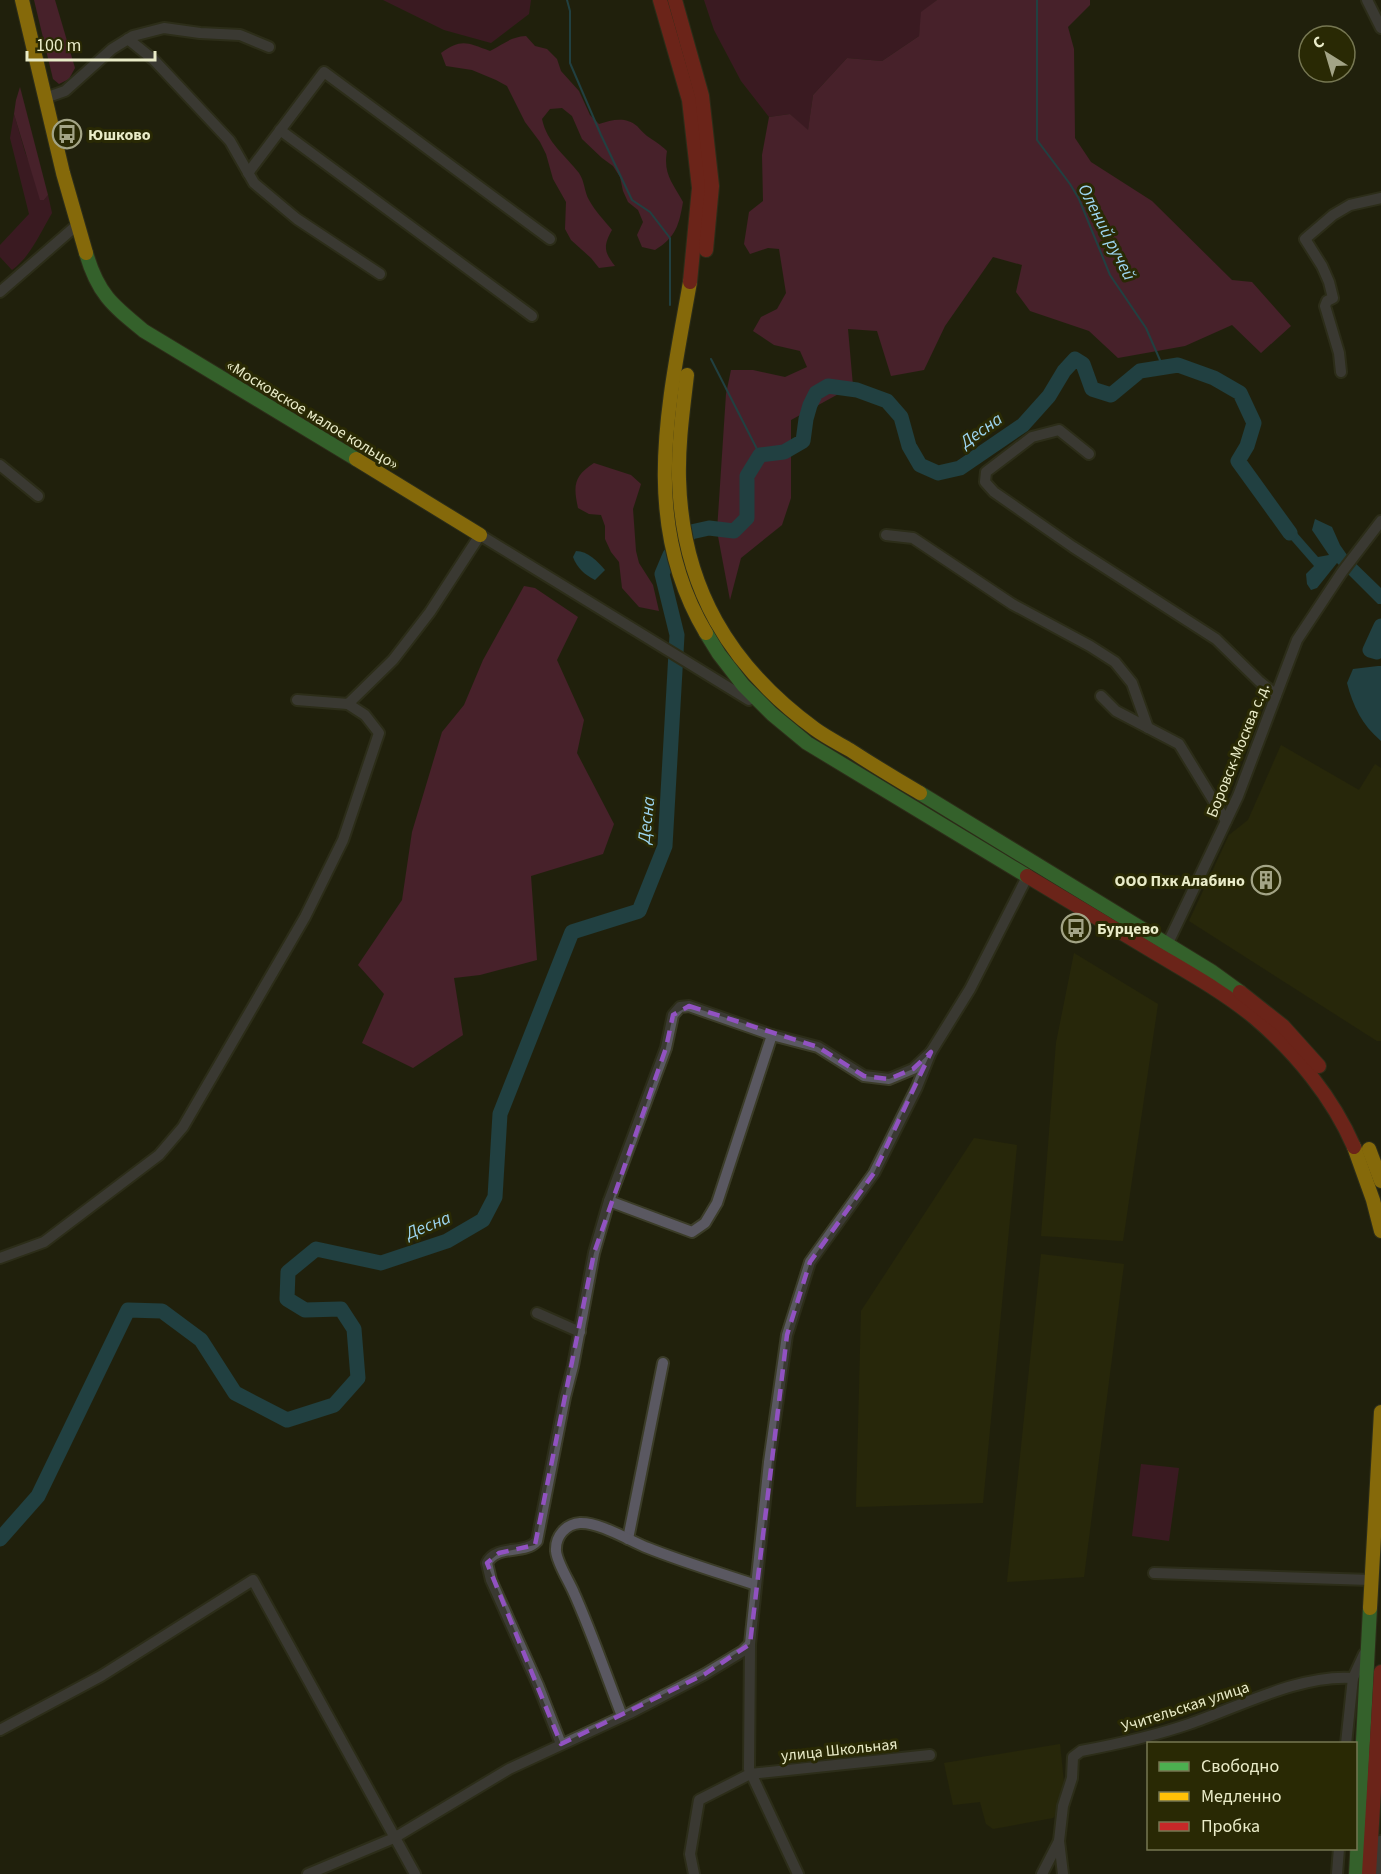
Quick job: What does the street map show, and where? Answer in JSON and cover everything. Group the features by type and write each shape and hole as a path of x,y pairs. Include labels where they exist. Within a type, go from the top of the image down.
{"main road":[{"name":"«Московское малое кольцо»","path":"22,0 87,260 112,305 150,334 480,535"},
{"path":"660,0 688,100 699,188 693,267 671,392 671,464"},
{"path":"675,0 702,96 712,186 705,270 665,499 683,586 698,620 724,649 778,699 816,730 1251,999 1279,1022 1317,1063 1347,1106 1369,1150 1381,1181"},
{"path":"724,649 743,685 772,714 807,743 1204,983 1255,1019 1281,1042 1310,1074 1348,1132 1365,1174 1381,1231"},
{"path":"1356,1874 1381,1412"},
{"path":"1369,1874 1381,1672"}],"street":[{"path":"1367,0 1381,28"},
{"path":"45,98 65,90 112,49 128,39 164,28 240,35 269,47"},
{"path":"128,39 154,60 230,141 254,183 297,219 380,274"},
{"path":"248,173 324,72 550,239"},
{"path":"280,130 532,316"},
{"path":"1341,372 1339,352 1325,306 1327,301 1333,298 1325,274 1306,237 1333,214 1350,205 1381,198"},
{"path":"0,292 77,225"},
{"path":"1089,454 1059,430 1032,437 986,472 985,482 994,492 1073,547 1216,639 1276,695"},
{"path":"0,465 38,496"},
{"name":"Боровск-Москва с.д.","path":"1167,945 1238,796 1297,640 1342,572 1381,521"},
{"path":"348,704 393,660 430,612 480,535"},
{"name":"«Московское малое кольцо»","path":"480,535 772,714"},
{"path":"886,536 913,538 1012,604 1115,662 1132,682 1148,728"},
{"path":"1101,696 1116,711 1179,744 1226,821"},
{"path":"0,1258 44,1242 159,1155 183,1127 290,944 343,840 379,733 365,715 348,704 297,700"},
{"path":"798,1874 750,1774 750,1644 769,1462 787,1335 810,1262 874,1173 917,1087 931,1052 970,989 1027,877"},
{"path":"561,1744 538,1684 491,1580 487,1563 492,1556 530,1546 537,1541 594,1253 609,1202 666,1048 673,1015 680,1007 689,1006 772,1035 818,1047 864,1076 889,1079 913,1069 931,1052"},
{"path":"609,1202 692,1232 705,1223 712,1213 722,1188 772,1035"},
{"path":"537,1313 580,1332"},
{"path":"628,1539 663,1363"},
{"path":"622,1716 556,1551 562,1532 571,1525 579,1523 591,1525 647,1548 756,1585"},
{"path":"1154,1573 1371,1580"},
{"path":"0,1731 102,1676 254,1580 415,1874"},
{"path":"308,1874 394,1838 501,1774 705,1674 743,1651 750,1644"},
{"path":"1346,1742 1353,1678 1368,1645"},
{"name":"Учительская улица","path":"1063,1874 1059,1841 1063,1806 1072,1778 1073,1757 1081,1751 1117,1745 1159,1734 1307,1681 1337,1677 1353,1678"},
{"name":"улица Школьная","path":"750,1774 930,1755"},
{"path":"694,1874 690,1854 699,1800 750,1774"},
{"path":"1378,1874 1381,1820"},
{"path":"1042,1874 1059,1841"},
{"path":"1337,1874 1339,1850"}],"highlighted area":[{"path":"689,1006 818,1047 864,1076 889,1079 913,1069 931,1052 874,1173 810,1262 787,1335 750,1644 705,1674 561,1744 487,1563 499,1553 535,1545 594,1253 666,1048 673,1015"}],"shaded area":[{"path":"34,0 55,0 75,68 69,79 59,84 53,79"},
{"path":"383,0 531,0 529,14 491,43 444,30"},
{"path":"704,0 937,0 922,12 919,36 882,61 847,58 813,95 808,131 790,114 769,117 741,81 714,30"},
{"path":"937,0 1090,0 1090,5 1068,27 1074,49 1075,138 1091,162 1152,201 1232,280 1252,282 1291,326 1261,353 1232,325 1185,346 1118,358 1089,331 1030,311 1016,292 1022,265 993,257 945,326 924,370 891,376 877,331 848,329 853,386 791,420 791,498 782,525 741,558 730,600 717,531 726,394 731,370 753,370 785,377 807,367 800,351 774,345 753,331 761,317 777,309 786,293 779,249 768,248 750,254 744,244 749,212 763,201 762,155 769,117 790,114 808,130 813,95 847,58 882,61 919,36 921,12"},
{"path":"526,36 535,46 547,49 557,59 561,71 579,91 590,115 599,124 614,120 628,121 667,151 667,172 683,202 675,230 668,240 655,250 642,247 637,235 643,222 638,210 628,202 620,177 613,166 582,139 572,116 562,108 550,109 542,119 548,135 579,173 589,200 612,230 606,249 615,266 599,268 571,240 565,229 566,202 553,179 540,142 525,122 507,86 472,70 446,66 441,53 454,45 465,43 490,51 511,39"},
{"path":"20,87 48,195 44,200 40,200 14,114"},
{"path":"14,114 25,152 44,200 48,195 52,213 30,251 12,270 0,257 0,245 29,214 10,138"},
{"path":"594,463 631,475 641,484 633,509 636,551 639,563 653,585 659,611 639,607 622,588 619,562 605,539 605,526 601,515 589,514 578,508 577,482 582,472"},
{"path":"524,586 535,588 578,617 557,660 584,720 577,753 614,824 603,854 531,876 537,960 480,975 454,978 463,1035 413,1068 362,1043 384,994 358,965 402,900 412,832 442,732 464,705 483,660"},
{"path":"1281,745 1359,790 1375,764 1381,768 1381,1041 1377,1041 1189,921 1229,835 1248,820"},
{"path":"1074,953 1158,1004 1123,1241 1041,1236 1056,1043"},
{"path":"974,1138 1017,1145 983,1503 856,1507 861,1311"},
{"path":"1041,1254 1124,1264 1084,1577 1007,1582"},
{"path":"1141,1464 1179,1468 1169,1541 1132,1536"},
{"path":"1060,1744 1065,1792 1060,1811 1053,1818 993,1829 986,1824 980,1802 953,1805 944,1763"}],"water":[{"path":"1283,517 1318,557 1329,555 1312,530 1315,519 1332,527 1347,555 1381,588 1381,604 1378,604 1337,563 1317,588 1311,590 1307,584 1306,574 1314,566 1279,526 1279,518"},
{"path":"576,551 588,555 605,570 595,580 577,565 573,557"},
{"path":"1381,666 1381,741 1359,715 1347,683 1353,669"}],"waterway":[{"path":"567,0 570,11 570,63 601,135 632,200 650,212 670,238 670,305"},
{"name":"Олений ручей","path":"1037,0 1037,140 1079,199 1110,275 1146,328 1163,367"},
{"path":"711,359 760,455"},
{"name":"Десна","path":"0,1539 38,1496 128,1310 162,1311 201,1340 235,1393 287,1420 334,1405 358,1378 354,1329 341,1309 305,1310 287,1299 288,1272 316,1249 381,1263 447,1241 483,1220 495,1197 500,1114 572,932 639,911 665,846 677,635 662,574 670,555 691,532 709,528 734,531 747,518 747,476 760,455 784,452 803,441 806,419 816,393 828,386 857,390 887,401 901,417 909,446 920,465 938,473 960,468 1023,425 1049,396 1064,371 1075,359 1083,364 1092,389 1111,395 1140,371 1178,365 1214,378 1240,393 1254,423 1247,446 1238,461 1290,533"},
{"name":"Десна","path":"1381,626 1370,650 1377,652 1381,649"}],"traffic: fast":[{"path":"86,253 101,289 123,314 144,331 356,459"},
{"path":"706,633 743,685 772,714 807,743 1027,876"},
{"path":"920,793 1211,971 1240,992"},
{"path":"1356,1874 1370,1608"}],"traffic: slow":[{"path":"22,0 63,173 86,253"},
{"path":"690,282 668,416 665,460 666,504 672,548 685,591 706,633"},
{"path":"687,375 679,453 682,518 689,555 716,621 735,651 758,679 785,705 819,732 920,793"},
{"path":"356,459 480,535"},
{"path":"1354,1147 1373,1200 1381,1231"},
{"path":"1369,1149 1381,1181"},
{"path":"1370,1608 1381,1412"}],"traffic: jam":[{"path":"660,0 689,100 699,188 690,282"},
{"path":"675,0 702,96 712,186 706,250"},
{"path":"1027,876 1205,983 1255,1018 1285,1046 1312,1077 1335,1111 1354,1147"},
{"path":"1240,992 1283,1026 1319,1066"},
{"path":"1369,1874 1381,1672"}],"place":[{"name":"Юшково","path":"67,134"},
{"name":"ООО Пхк Алабино","path":"1266,880"},
{"name":"Бурцево","path":"1076,928"}]}
